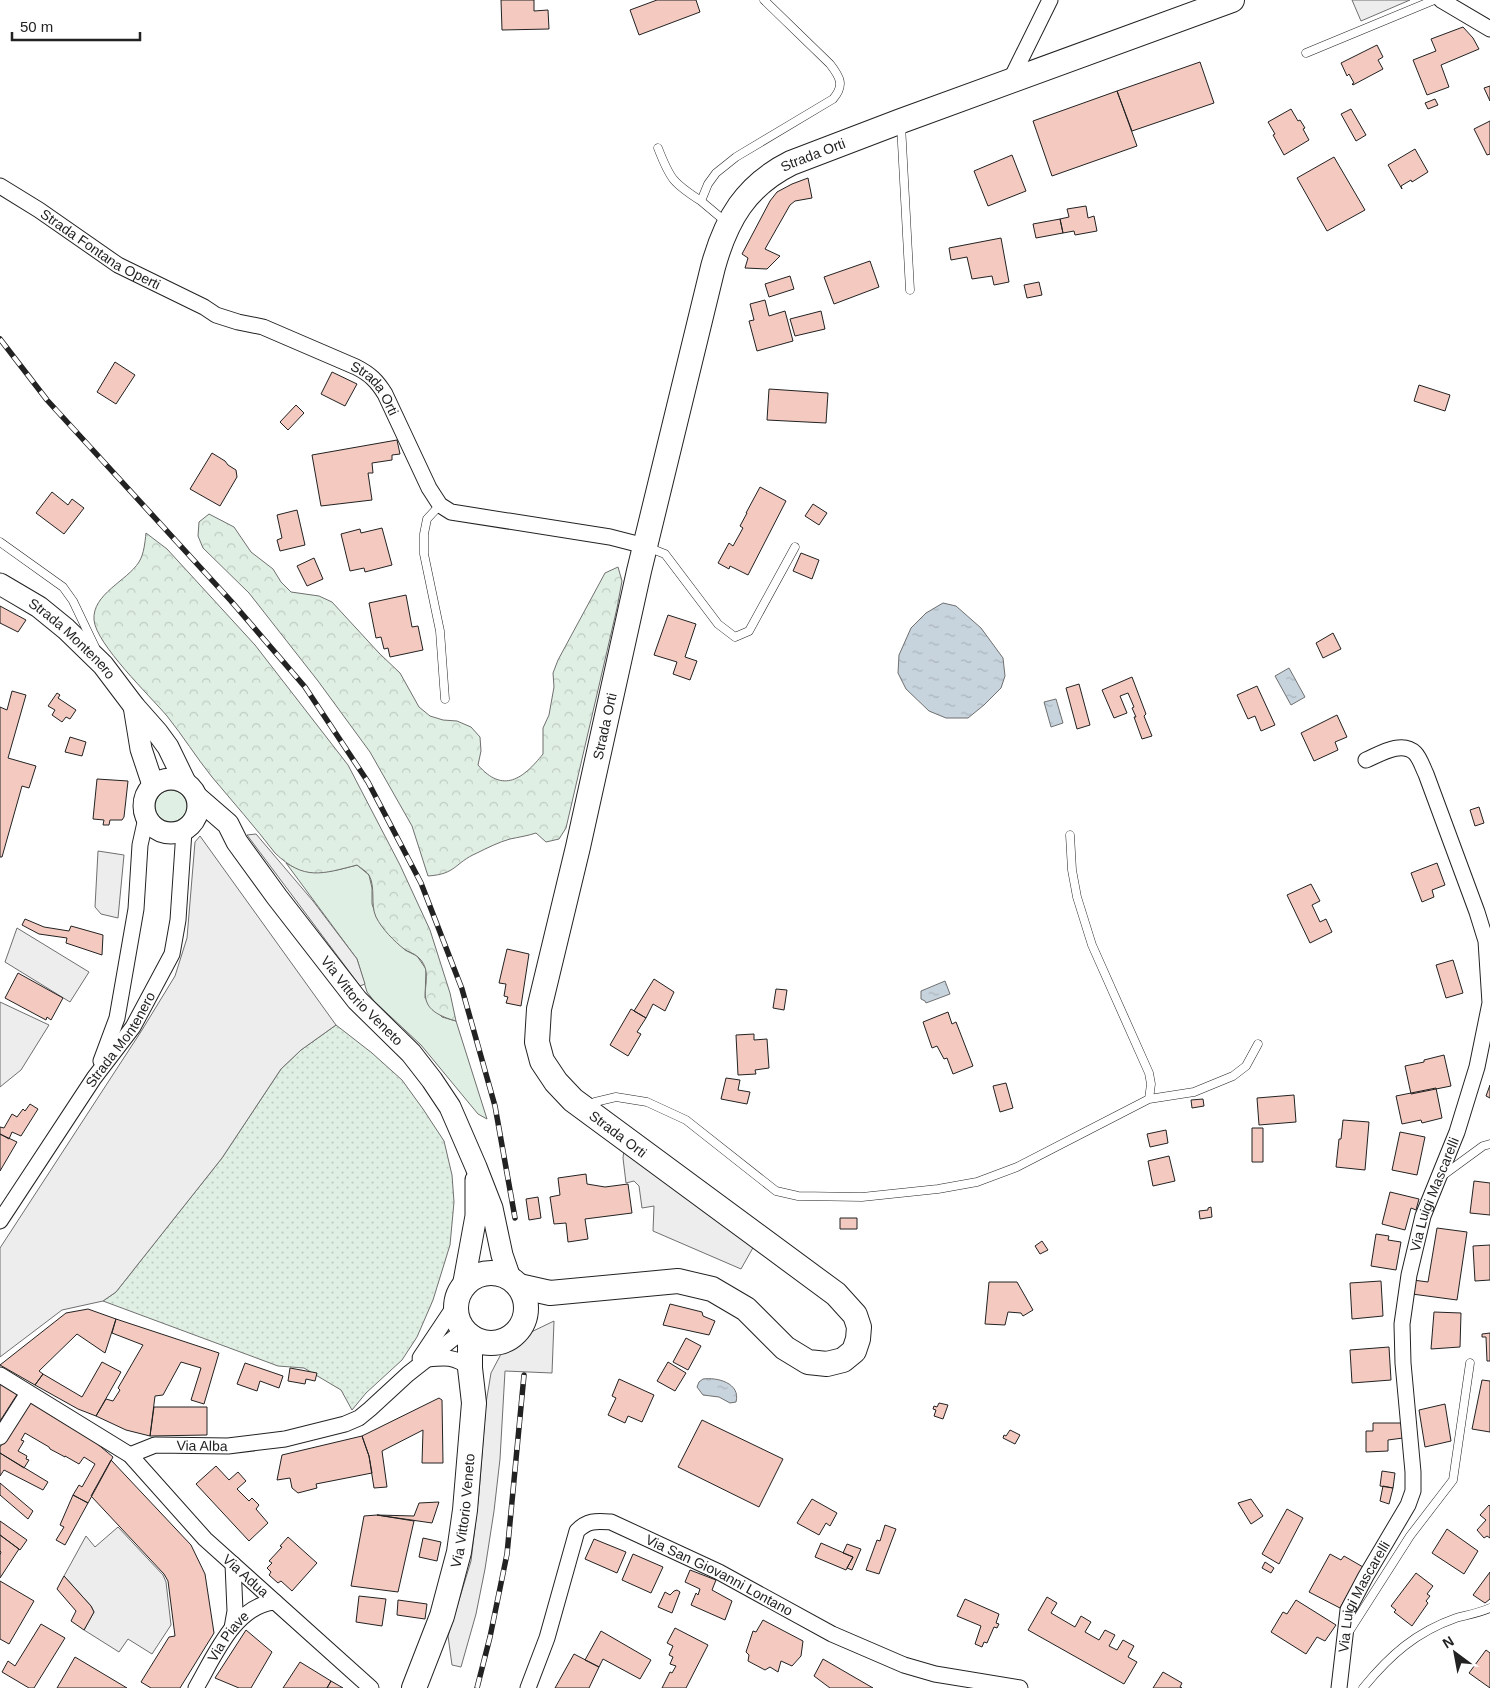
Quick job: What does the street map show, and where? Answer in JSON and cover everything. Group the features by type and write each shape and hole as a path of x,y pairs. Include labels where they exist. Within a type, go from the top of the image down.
{"main road":[{"name":"Strada Orti","path":"514,1282 534,1291 550,1293 678,1281 712,1289 746,1310 785,1348 808,1362 827,1364 843,1360 854,1351 859,1327 855,1315 836,1294 573,1100 556,1082 542,1061 537,1042 539,1008 578,847 645,546 718,248 728,224 746,197 776,170 790,163 1232,0"},
{"name":"Strada Montenero","path":"0,584 46,612 66,628 103,665 168,747 191,790"},
{"name":"Strada Montenero","path":"134,706 141,749 153,785"},
{"path":"177,779 191,790 198,813 187,828 175,833 166,833 151,825 146,818 144,800 153,785 160,781 177,779"},
{"name":"Via Vittorio Veneto","path":"191,790 228,824 237,842 276,897 358,1000 411,1053 450,1107 492,1208 502,1254 514,1282"},
{"name":"Via Vittorio Veneto","path":"187,828 212,827 227,834 237,842"},
{"name":"Via Vittorio Veneto","path":"460,1295 476,1216 476,1167"},
{"path":"490,1273 500,1274 514,1282 524,1296 526,1307 524,1319 519,1330 499,1342 489,1343 479,1341 467,1333 458,1318 460,1295 470,1280 490,1273"},
{"name":"Strada Orti","path":"524,1319 587,1291"},
{"name":"Via Vittorio Veneto","path":"467,1333 474,1403"},
{"name":"Via Vittorio Veneto","path":"414,1688 442,1616 459,1552 465,1510 474,1403 484,1367 499,1342"},
{"name":"Via Vittorio Veneto","path":"432,1688 442,1616"}],"street":[{"path":"1009,82 1050,0"},
{"path":"1441,0 1490,29"},
{"name":"Strada Fontana Operti","path":"0,186 39,210 118,265 204,307"},
{"name":"Strada Orti","path":"204,307 216,315 263,327 369,374 385,394 429,488 440,505"},
{"path":"440,505 451,512 610,537 645,546"},
{"name":"Via Luigi Mascarelli","path":"1339,1688 1348,1610 1408,1505 1413,1491 1403,1363 1402,1324 1409,1275 1423,1216 1457,1132 1477,1067 1490,1003 1486,941 1478,912 1430,784 1416,754 1406,747 1398,747 1366,760"},
{"name":"Strada Montenero","path":"94,1078 117,1018 136,909 140,845 146,818"},
{"name":"Strada Montenero","path":"94,1078 133,1027 172,954 178,920 187,828"},
{"path":"0,1221 94,1078"},
{"name":"Via Alba","path":"408,1374 460,1295"},
{"name":"Via Alba","path":"130,1455 155,1445 228,1446 285,1439 324,1430 358,1418 427,1359 467,1333"},
{"path":"427,1359 449,1357 459,1360 470,1368"},
{"path":"0,1375 130,1455"},
{"path":"0,1437 28,1393"},
{"name":"Via Adua","path":"130,1455 205,1539 371,1688"},
{"name":"Via San Giovanni Lontano","path":"528,1688 546,1638 577,1531 585,1523 598,1521 611,1522 701,1564 832,1634 904,1665 935,1674 1020,1688"},
{"path":"232,1628 234,1611 233,1564"},
{"name":"Via Piave","path":"196,1688 232,1628 245,1615 259,1606 276,1602"}],"lane":[{"path":"701,201 708,184 716,174 736,157 833,99 839,92 840,82 838,74 830,64 764,0"},
{"path":"1306,53 1434,0"},
{"path":"901,121 910,290"},
{"path":"658,148 673,181 728,224"},
{"path":"440,505 427,519 424,534 424,554 440,631 445,699"},
{"path":"0,542 63,586 73,601 103,665"},
{"path":"645,546 665,554 718,624 735,637 749,630 795,547"},
{"path":"1070,835 1072,870 1077,897 1092,945 1149,1073 1151,1084 1149,1099"},
{"path":"585,1109 595,1102 616,1097 647,1102 686,1120 776,1191 798,1196 848,1198 938,1189 977,1182 1017,1167 1149,1099 1194,1092 1233,1076 1246,1066 1258,1044"},
{"path":"1439,1178 1483,1146 1490,1144"},
{"path":"1345,1637 1410,1536 1453,1480 1470,1363"},
{"path":"1363,1688 1382,1664 1416,1638 1431,1629 1458,1618 1490,1608"}],"green space":[{"path":"209,514 234,527 251,552 273,569 281,582 291,592 319,596 332,602 400,673 419,707 430,716 443,720 457,721 471,727 480,737 481,751 478,765 487,774 504,781 520,776 543,754 543,728 549,715 554,687 553,673 558,660 605,573 618,567 622,581 617,608 566,828 559,839 546,842 536,833 510,839 469,857 445,873 428,876 412,826 370,752 318,681 249,593 203,548 198,536 199,522"},
{"path":"146,533 167,549 255,645 348,765 400,865 430,930 450,993 456,1021 440,1015 430,1008 426,1000 424,965 418,957 396,942 376,917 373,907 372,885 368,874 357,865 334,871 314,873 295,868 285,862 275,853 212,777 167,716 113,656 104,642 94,620 98,603 139,562 143,552"},
{"path":"171,790 177,791 182,795 186,800 186,812 182,817 177,821 171,822 165,821 160,817 156,812 155,806 156,800 160,795 165,791"},
{"path":"286,863 313,872 338,870 357,865 369,875 372,888 372,904 377,918 405,950 417,956 426,969 425,998 442,1017 456,1021 487,1119 478,1114 421,1045 374,1001 367,992 357,959"},
{"path":"336,1025 372,1053 402,1080 423,1109 444,1141 452,1175 454,1202 450,1245 433,1300 417,1337 402,1360 366,1393 352,1410 341,1390 304,1368 278,1366 103,1301 116,1292 222,1158 281,1069 301,1050"}],"shaded area":[{"path":"1352,0 1410,0 1361,21"},
{"path":"256,834 313,901 357,959 365,984 360,986 247,835"},
{"path":"200,836 336,1025 301,1050 281,1069 222,1158 116,1292 103,1301 62,1310 0,1357 0,1248 175,976 187,938 195,842"},
{"path":"98,851 124,855 118,918 101,914 95,907"},
{"path":"17,928 89,972 70,1002 5,962"},
{"path":"0,1002 49,1025 21,1070 0,1087"},
{"path":"625,1140 759,1237 741,1269 653,1231 654,1206 642,1208 639,1186 634,1181 626,1183 623,1158"},
{"path":"554,1321 552,1373 505,1371 500,1459 485,1569 476,1614 461,1667 452,1665 448,1636 471,1561 479,1493 486,1403 491,1373 510,1337 527,1334"},
{"path":"118,1527 163,1575 166,1582 171,1625 152,1654 128,1639 119,1652 84,1630 94,1612 91,1606 64,1576 86,1536 95,1547"}],"water":[{"path":"943,603 956,606 981,628 1003,658 1005,676 1001,688 968,718 946,718 929,711 906,689 898,673 899,655 911,628 926,613"},
{"path":"1289,668 1305,697 1291,705 1275,676"},
{"path":"1056,699 1063,723 1051,727 1044,702"},
{"path":"945,981 950,994 926,1003 921,999 921,991"},
{"path":"703,1379 721,1380 727,1383 735,1390 737,1395 736,1402 730,1403 719,1397 703,1395 697,1387"}],"building":[{"path":"501,0 534,0 534,11 548,10 549,29 502,30"},
{"path":"657,0 696,0 700,12 639,35 630,10"},
{"path":"1463,27 1473,38 1479,49 1441,65 1449,87 1427,95 1413,60 1436,51 1431,39"},
{"path":"1377,45 1383,57 1378,60 1383,69 1353,85 1354,83 1349,74 1347,76 1341,63"},
{"path":"1200,62 1214,103 1132,131 1117,91"},
{"path":"1490,86 1490,101 1484,88"},
{"path":"1117,91 1137,146 1052,176 1033,121"},
{"path":"1435,99 1438,105 1428,109 1425,103"},
{"path":"1291,109 1305,128 1303,129 1309,140 1284,155 1268,122"},
{"path":"1351,109 1366,135 1356,141 1341,114"},
{"path":"1490,121 1490,154 1487,155 1474,129"},
{"path":"1415,149 1428,172 1412,182 1411,180 1401,186 1402,189 1388,165"},
{"path":"1012,155 1026,191 988,206 974,171"},
{"path":"1334,157 1365,210 1327,231 1297,178"},
{"path":"808,178 812,198 795,201 790,205 765,249 780,256 767,269 745,268 748,258 742,254 770,201 777,192"},
{"path":"1086,206 1088,218 1094,216 1097,231 1075,235 1074,231 1063,233 1060,219 1069,217 1067,209"},
{"path":"1060,219 1063,233 1036,238 1033,224"},
{"path":"1001,238 1009,282 994,285 992,276 972,279 967,257 951,260 949,248"},
{"path":"870,261 879,287 834,304 824,277"},
{"path":"790,276 794,289 769,297 765,284"},
{"path":"1039,282 1042,295 1027,298 1024,285"},
{"path":"765,300 769,316 785,311 793,341 757,351 749,321 754,320 750,304"},
{"path":"821,311 825,329 795,336 790,319"},
{"path":"115,362 135,375 116,404 97,392"},
{"path":"332,372 357,384 345,406 321,394"},
{"path":"1419,385 1450,395 1445,411 1414,401"},
{"path":"769,389 828,393 826,423 767,420"},
{"path":"296,405 304,413 288,430 280,422"},
{"path":"397,440 400,454 392,455 392,460 372,463 373,473 368,473 372,500 321,506 312,455"},
{"path":"212,453 236,470 237,477 220,506 190,489"},
{"path":"760,487 786,501 748,575 730,566 729,569 718,563 729,543 733,546 743,528 740,526"},
{"path":"52,492 68,505 72,499 84,508 64,534 36,513"},
{"path":"813,504 827,513 819,525 805,516"},
{"path":"297,510 305,545 280,551 277,540 282,538 277,515"},
{"path":"382,528 392,565 365,572 364,568 350,571 341,534 360,529 361,533"},
{"path":"801,553 819,560 812,579 793,571"},
{"path":"314,558 323,579 307,586 297,566"},
{"path":"406,595 412,627 418,626 423,650 390,657 388,648 384,649 381,637 376,638 369,603"},
{"path":"0,606 26,620 18,632 0,623"},
{"path":"668,615 696,624 685,657 697,661 690,680 673,674 677,662 654,655"},
{"path":"1333,633 1341,649 1323,658 1316,643"},
{"path":"1132,677 1152,736 1142,739 1134,717 1136,717 1132,708 1134,707 1128,693 1120,696 1127,713 1114,718 1102,690"},
{"path":"1079,684 1090,725 1077,729 1066,688"},
{"path":"1257,686 1275,725 1261,731 1255,716 1248,719 1237,695"},
{"path":"12,691 26,695 8,758 36,766 29,788 22,786 2,857 0,857 0,707 7,710"},
{"path":"57,693 60,695 58,698 76,710 70,719 66,717 62,722 52,715 55,710 48,706"},
{"path":"1337,715 1347,737 1335,742 1338,750 1314,761 1301,733"},
{"path":"70,737 86,742 82,756 65,752"},
{"path":"97,779 128,781 124,817 122,820 110,820 109,825 103,825 104,820 93,819"},
{"path":"1479,807 1484,823 1475,826 1470,810"},
{"path":"1437,863 1445,885 1432,890 1434,897 1422,902 1411,873"},
{"path":"1311,884 1320,901 1312,905 1320,922 1326,919 1332,932 1310,943 1287,895"},
{"path":"25,919 44,927 69,931 71,926 103,935 102,955 66,943 67,938 39,934 22,925"},
{"path":"507,949 529,954 521,1006 506,1003 508,997 504,996 506,984 499,983"},
{"path":"1453,960 1463,993 1446,998 1436,965"},
{"path":"18,973 63,998 51,1020 47,1017 46,1020 5,998"},
{"path":"654,979 674,992 665,1011 653,1004 646,1018 634,1011"},
{"path":"776,989 787,990 784,1010 773,1008"},
{"path":"631,1009 646,1018 637,1032 641,1034 628,1056 610,1045"},
{"path":"948,1012 952,1024 956,1022 973,1066 953,1074 947,1058 944,1059 937,1046 932,1048 923,1022"},
{"path":"754,1034 754,1040 767,1039 769,1068 755,1070 756,1074 738,1075 736,1035"},
{"path":"1444,1055 1451,1086 1411,1094 1405,1066"},
{"path":"726,1078 740,1080 738,1090 750,1092 747,1104 721,1099"},
{"path":"1006,1083 1013,1108 1000,1112 993,1086"},
{"path":"1490,1085 1490,1098 1486,1096"},
{"path":"1436,1088 1442,1118 1422,1123 1421,1120 1402,1124 1396,1096"},
{"path":"1294,1095 1296,1122 1259,1125 1257,1098"},
{"path":"1203,1099 1204,1106 1192,1108 1191,1100"},
{"path":"30,1104 38,1109 21,1136 12,1132 9,1139 0,1134 0,1127 4,1128 12,1114 17,1117"},
{"path":"1343,1120 1369,1122 1365,1170 1336,1167"},
{"path":"1252,1128 1263,1128 1263,1162 1252,1162"},
{"path":"1166,1130 1168,1143 1150,1147 1147,1134"},
{"path":"1400,1132 1425,1137 1417,1175 1392,1170"},
{"path":"0,1134 17,1142 0,1171"},
{"path":"1169,1156 1175,1181 1153,1186 1148,1161"},
{"path":"586,1174 587,1184 605,1187 628,1184 632,1213 585,1219 588,1239 568,1242 566,1223 554,1224 550,1197 560,1195 558,1178"},
{"path":"1474,1181 1490,1183 1490,1215 1470,1213"},
{"path":"1390,1192 1419,1199 1416,1210 1411,1208 1405,1230 1382,1224"},
{"path":"538,1197 541,1218 529,1220 526,1199"},
{"path":"1211,1207 1212,1217 1200,1219 1199,1211 1208,1210"},
{"path":"840,1218 857,1218 857,1229 840,1229"},
{"path":"1437,1228 1467,1232 1457,1300 1412,1294 1413,1280 1428,1282"},
{"path":"1376,1234 1389,1236 1388,1240 1401,1242 1396,1270 1371,1266"},
{"path":"1042,1241 1048,1250 1040,1254 1035,1246"},
{"path":"1490,1245 1490,1280 1475,1281 1473,1246"},
{"path":"1381,1281 1383,1316 1352,1319 1350,1283"},
{"path":"989,1282 1017,1282 1033,1310 1023,1316 1021,1313 1008,1312 1005,1325 985,1324"},
{"path":"670,1304 702,1312 703,1316 715,1321 709,1335 663,1325"},
{"path":"88,1309 116,1319 105,1353 77,1334 39,1371 43,1374 35,1385 0,1365 66,1313"},
{"path":"1434,1312 1461,1313 1460,1347 1431,1349"},
{"path":"116,1319 219,1353 204,1404 191,1400 201,1368 181,1362 163,1395 155,1396 150,1436 126,1430 96,1416 106,1399 113,1401 120,1390 118,1388 143,1345 112,1333"},
{"path":"1490,1333 1490,1361 1487,1361 1486,1337 1482,1337 1482,1334"},
{"path":"686,1338 701,1346 688,1370 673,1362"},
{"path":"1389,1347 1391,1380 1352,1383 1350,1350"},
{"path":"102,1362 121,1372 96,1416 78,1409 35,1385 43,1374 82,1397"},
{"path":"668,1362 686,1373 675,1391 657,1381"},
{"path":"245,1363 283,1376 279,1388 260,1381 257,1391 237,1384"},
{"path":"290,1368 317,1373 315,1381 306,1379 305,1384 288,1381"},
{"path":"619,1379 654,1395 642,1422 628,1416 625,1423 608,1415 616,1398 612,1396"},
{"path":"1482,1380 1490,1381 1490,1432 1472,1429"},
{"path":"0,1383 18,1393 0,1421"},
{"path":"439,1398 442,1400 443,1463 422,1463 423,1430 382,1451 387,1487 374,1488 369,1456 362,1436"},
{"path":"30,1399 83,1432 113,1457 88,1503 73,1495 79,1485 82,1487 95,1464 84,1457 79,1464 25,1433 21,1440 24,1441 18,1451 27,1456 26,1459 29,1460 24,1468 0,1453 0,1447"},
{"path":"939,1403 948,1405 943,1419 934,1416 936,1410 933,1409 934,1406 937,1407"},
{"path":"1445,1404 1451,1441 1425,1447 1419,1410"},
{"path":"154,1407 207,1407 207,1435 150,1436"},
{"path":"702,1420 783,1459 759,1507 678,1467"},
{"path":"1373,1423 1401,1423 1403,1438 1388,1440 1388,1451 1366,1452 1366,1431 1373,1431"},
{"path":"1010,1430 1020,1435 1015,1444 1003,1438"},
{"path":"362,1436 369,1456 372,1473 316,1484 317,1488 298,1493 292,1488 290,1478 277,1480 282,1455"},
{"path":"0,1453 48,1482 43,1490 4,1470 0,1476"},
{"path":"111,1460 191,1545 205,1574 214,1633 180,1688 151,1688 141,1682 169,1637 175,1636 168,1581 164,1574 91,1496"},
{"path":"216,1466 229,1480 238,1472 246,1481 237,1489 249,1501 252,1498 259,1505 256,1509 268,1523 249,1541 196,1484"},
{"path":"1382,1471 1395,1473 1393,1488 1380,1486"},
{"path":"0,1483 33,1511 28,1519 0,1495"},
{"path":"1383,1486 1393,1488 1389,1504 1380,1501"},
{"path":"73,1495 88,1503 65,1545 56,1540 64,1527 60,1525"},
{"path":"812,1499 837,1513 830,1526 826,1523 819,1535 797,1523"},
{"path":"1251,1499 1263,1516 1251,1524 1238,1503"},
{"path":"439,1502 432,1523 377,1515 414,1516 419,1503"},
{"path":"1489,1505 1490,1538 1487,1536 1484,1538 1477,1530 1486,1520 1480,1515"},
{"path":"1287,1509 1303,1518 1279,1564 1262,1554"},
{"path":"377,1515 414,1521 398,1592 351,1586 364,1516"},
{"path":"0,1521 27,1540 20,1550 0,1535"},
{"path":"885,1525 896,1529 879,1574 866,1570 877,1540 880,1541"},
{"path":"1447,1529 1478,1551 1464,1574 1432,1553"},
{"path":"0,1535 19,1549 0,1578 1,1552"},
{"path":"288,1537 317,1563 292,1591 281,1581 278,1583 269,1575 271,1572 267,1568 272,1563 269,1561 282,1547 280,1546"},
{"path":"423,1538 441,1542 437,1561 419,1557"},
{"path":"594,1539 626,1552 617,1573 585,1559"},
{"path":"821,1543 853,1557 846,1570 815,1557"},
{"path":"847,1544 861,1549 852,1570 847,1568 853,1557 843,1553"},
{"path":"633,1554 663,1567 651,1593 622,1580"},
{"path":"1330,1554 1341,1560 1344,1556 1363,1567 1340,1608 1309,1592"},
{"path":"1265,1562 1274,1568 1271,1573 1262,1568"},
{"path":"690,1570 716,1580 712,1590 732,1601 725,1620 691,1605 696,1593 698,1595 700,1589 685,1582"},
{"path":"1490,1572 1490,1599 1485,1603 1473,1595"},
{"path":"1416,1573 1433,1586 1427,1594 1430,1596 1426,1601 1428,1603 1412,1626 1394,1612 1396,1610 1391,1606"},
{"path":"64,1576 91,1606 94,1612 84,1630 71,1621 76,1611 57,1589"},
{"path":"0,1581 34,1601 9,1644 0,1639"},
{"path":"677,1590 680,1592 672,1613 658,1607 665,1592 670,1595"},
{"path":"359,1596 386,1599 382,1626 356,1622"},
{"path":"1047,1597 1057,1603 1051,1613 1075,1627 1081,1616 1091,1622 1085,1632 1099,1640 1105,1630 1115,1635 1109,1646 1117,1650 1123,1640 1134,1646 1128,1657 1137,1662 1124,1684 1028,1630"},
{"path":"965,1599 999,1614 996,1623 999,1624 997,1628 994,1627 987,1643 984,1642 982,1647 975,1644 981,1626 957,1616"},
{"path":"398,1600 427,1604 425,1619 397,1615"},
{"path":"1296,1600 1336,1625 1325,1641 1317,1637 1306,1654 1271,1632 1283,1612 1287,1614"},
{"path":"763,1620 803,1641 801,1656 792,1666 781,1661 778,1672 770,1667 765,1670 748,1661 749,1655 746,1652 753,1631 756,1632"},
{"path":"41,1624 65,1638 34,1688 29,1688 2,1672 8,1661 15,1666"},
{"path":"675,1628 708,1645 686,1688 662,1688 670,1672 672,1673 676,1666 670,1664 673,1657 669,1655 673,1646 667,1643"},
{"path":"246,1630 272,1652 251,1688 239,1688 215,1678"},
{"path":"601,1631 651,1660 640,1679 603,1659 599,1667 585,1660"},
{"path":"1486,1650 1490,1653 1490,1688 1469,1673"},
{"path":"574,1654 599,1667 589,1688 555,1688"},
{"path":"75,1657 127,1688 57,1688"},
{"path":"823,1659 873,1688 830,1688 814,1676"},
{"path":"300,1662 331,1681 327,1688 283,1688"},
{"path":"1163,1672 1182,1683 1180,1687 1182,1688 1153,1688"},
{"path":"331,1681 343,1688 327,1688"}],"railway":[{"path":"0,339 47,400 231,601 305,687 368,782 421,883 462,989 495,1106 515,1218"},
{"path":"477,1688 490,1637 507,1554 524,1375"}]}
